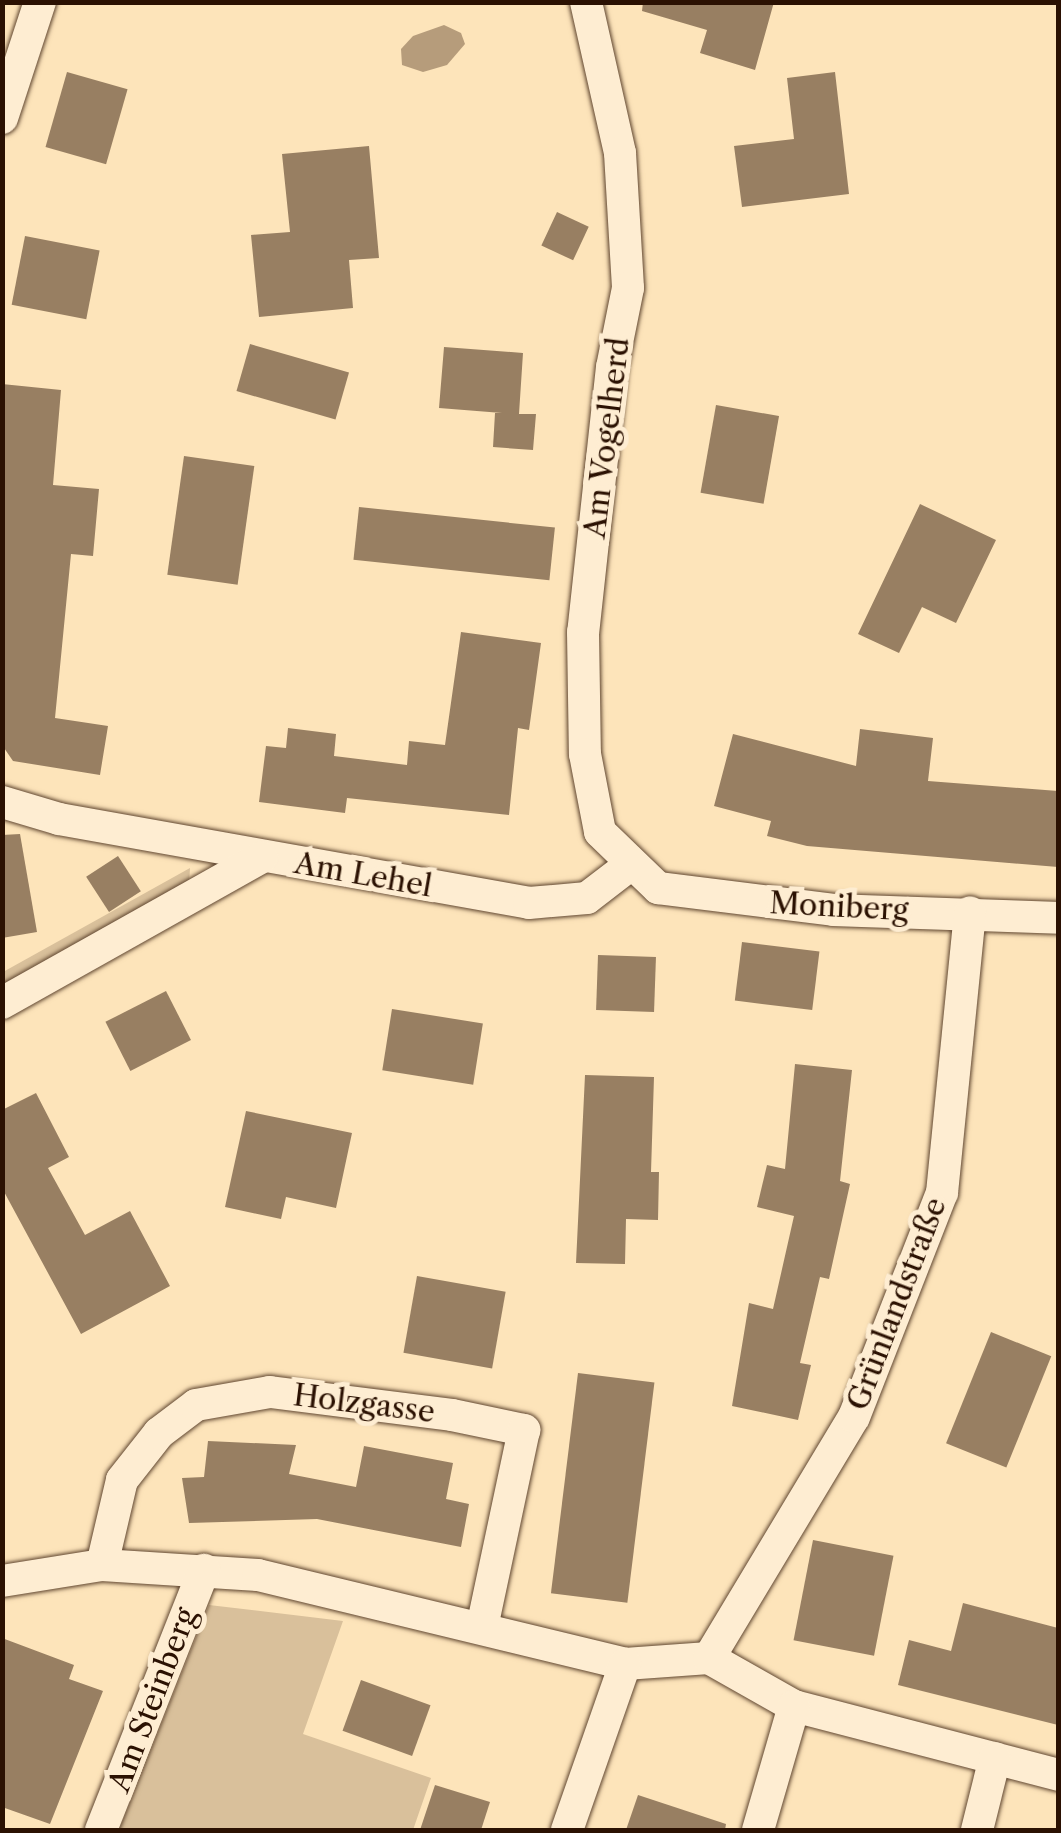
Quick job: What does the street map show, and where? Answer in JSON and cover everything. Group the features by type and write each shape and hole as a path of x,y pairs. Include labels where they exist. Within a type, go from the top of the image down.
{"street":[{"path":"2,118 40,2"},
{"name":"Am Vogelherd","path":"586,2 620,152 628,288 612,367 583,632 585,754 600,832 630,865"},
{"path":"2,802 262,857"},
{"name":"Am Lehel","path":"2,1003 262,857 530,904 587,898 630,865"},
{"name":"Moniberg","path":"630,865 658,888 706,897 834,910 1058,918"},
{"name":"Grünlandstraße","path":"708,1658 854,1417 942,1193 970,912"},
{"name":"Holzgasse","path":"102,1566 122,1480 160,1433 196,1405 270,1392 452,1415 524,1430 482,1627"},
{"path":"2,1581 102,1566 204,1570 360,1595 625,1664 708,1658 794,1706 1058,1775"},
{"name":"Am Steinberg","path":"101,1830 204,1570"},
{"path":"567,1830 625,1664"},
{"path":"758,1830 794,1706"},
{"path":"977,1830 995,1758"}],"shaded area":[{"path":"444,25 461,33 465,44 447,65 423,72 402,65 401,49 413,36"},
{"path":"190,868 189,883 3,988 3,972"},
{"path":"209,1605 343,1621 303,1734 431,1778 413,1830 119,1830"}],"building":[{"path":"643,2 774,2 755,70 700,53 707,30 642,11"},
{"path":"67,72 128,89 106,164 46,147"},
{"path":"835,72 849,194 742,207 734,146 794,139 787,78"},
{"path":"369,146 379,258 349,260 353,308 259,317 251,235 290,232 282,154"},
{"path":"557,212 589,227 573,260 541,246"},
{"path":"25,236 100,251 86,319 12,305"},
{"path":"250,344 349,372 336,419 236,391"},
{"path":"444,347 523,353 519,414 536,414 533,450 493,447 495,413 502,413 439,408"},
{"path":"2,384 61,390 53,485 99,489 93,556 71,554 55,718 108,726 100,775 13,761 2,745"},
{"path":"716,405 779,416 764,504 701,493"},
{"path":"184,456 254,466 238,585 167,575"},
{"path":"920,504 996,540 956,623 922,607 899,653 858,634"},
{"path":"359,507 555,528 549,580 353,560"},
{"path":"461,632 541,643 529,730 518,728 509,815 347,798 345,813 259,802 266,746 286,748 288,728 336,734 334,756 407,765 409,741 445,745"},
{"path":"860,729 933,738 928,781 1058,791 1058,867 807,846 767,836 771,821 714,806 733,734 856,766"},
{"path":"20,834 37,932 2,938 2,835"},
{"path":"118,856 141,891 109,912 86,877"},
{"path":"742,942 819,952 812,1010 735,1001"},
{"path":"598,955 656,957 654,1012 596,1010"},
{"path":"166,991 191,1040 130,1071 105,1022"},
{"path":"392,1009 483,1023 473,1085 382,1070"},
{"path":"795,1064 852,1070 840,1181 850,1184 829,1279 820,1277 800,1363 811,1365 798,1420 732,1406 749,1303 773,1309 794,1216 757,1207 767,1165 785,1169"},
{"path":"585,1075 654,1077 651,1172 659,1172 658,1220 626,1219 625,1264 576,1263"},
{"path":"36,1093 69,1157 48,1168 85,1235 130,1211 170,1286 81,1334 2,1188 2,1110"},
{"path":"246,1111 352,1133 336,1208 286,1197 281,1219 225,1207"},
{"path":"417,1276 506,1292 492,1368 403,1353"},
{"path":"991,1332 1051,1356 1006,1468 946,1443"},
{"path":"578,1373 654,1382 627,1603 551,1593"},
{"path":"208,1441 296,1445 289,1474 356,1487 364,1446 453,1463 446,1499 469,1504 461,1547 317,1519 189,1523 182,1478 204,1477"},
{"path":"813,1540 893,1556 874,1656 794,1640"},
{"path":"963,1603 1058,1628 1058,1725 898,1685 909,1640 951,1651"},
{"path":"2,1638 74,1665 69,1679 103,1691 50,1824 2,1807"},
{"path":"361,1680 431,1705 412,1756 343,1731"},
{"path":"435,1785 490,1802 481,1830 420,1830"},
{"path":"638,1795 726,1824 725,1830 626,1830"}]}
